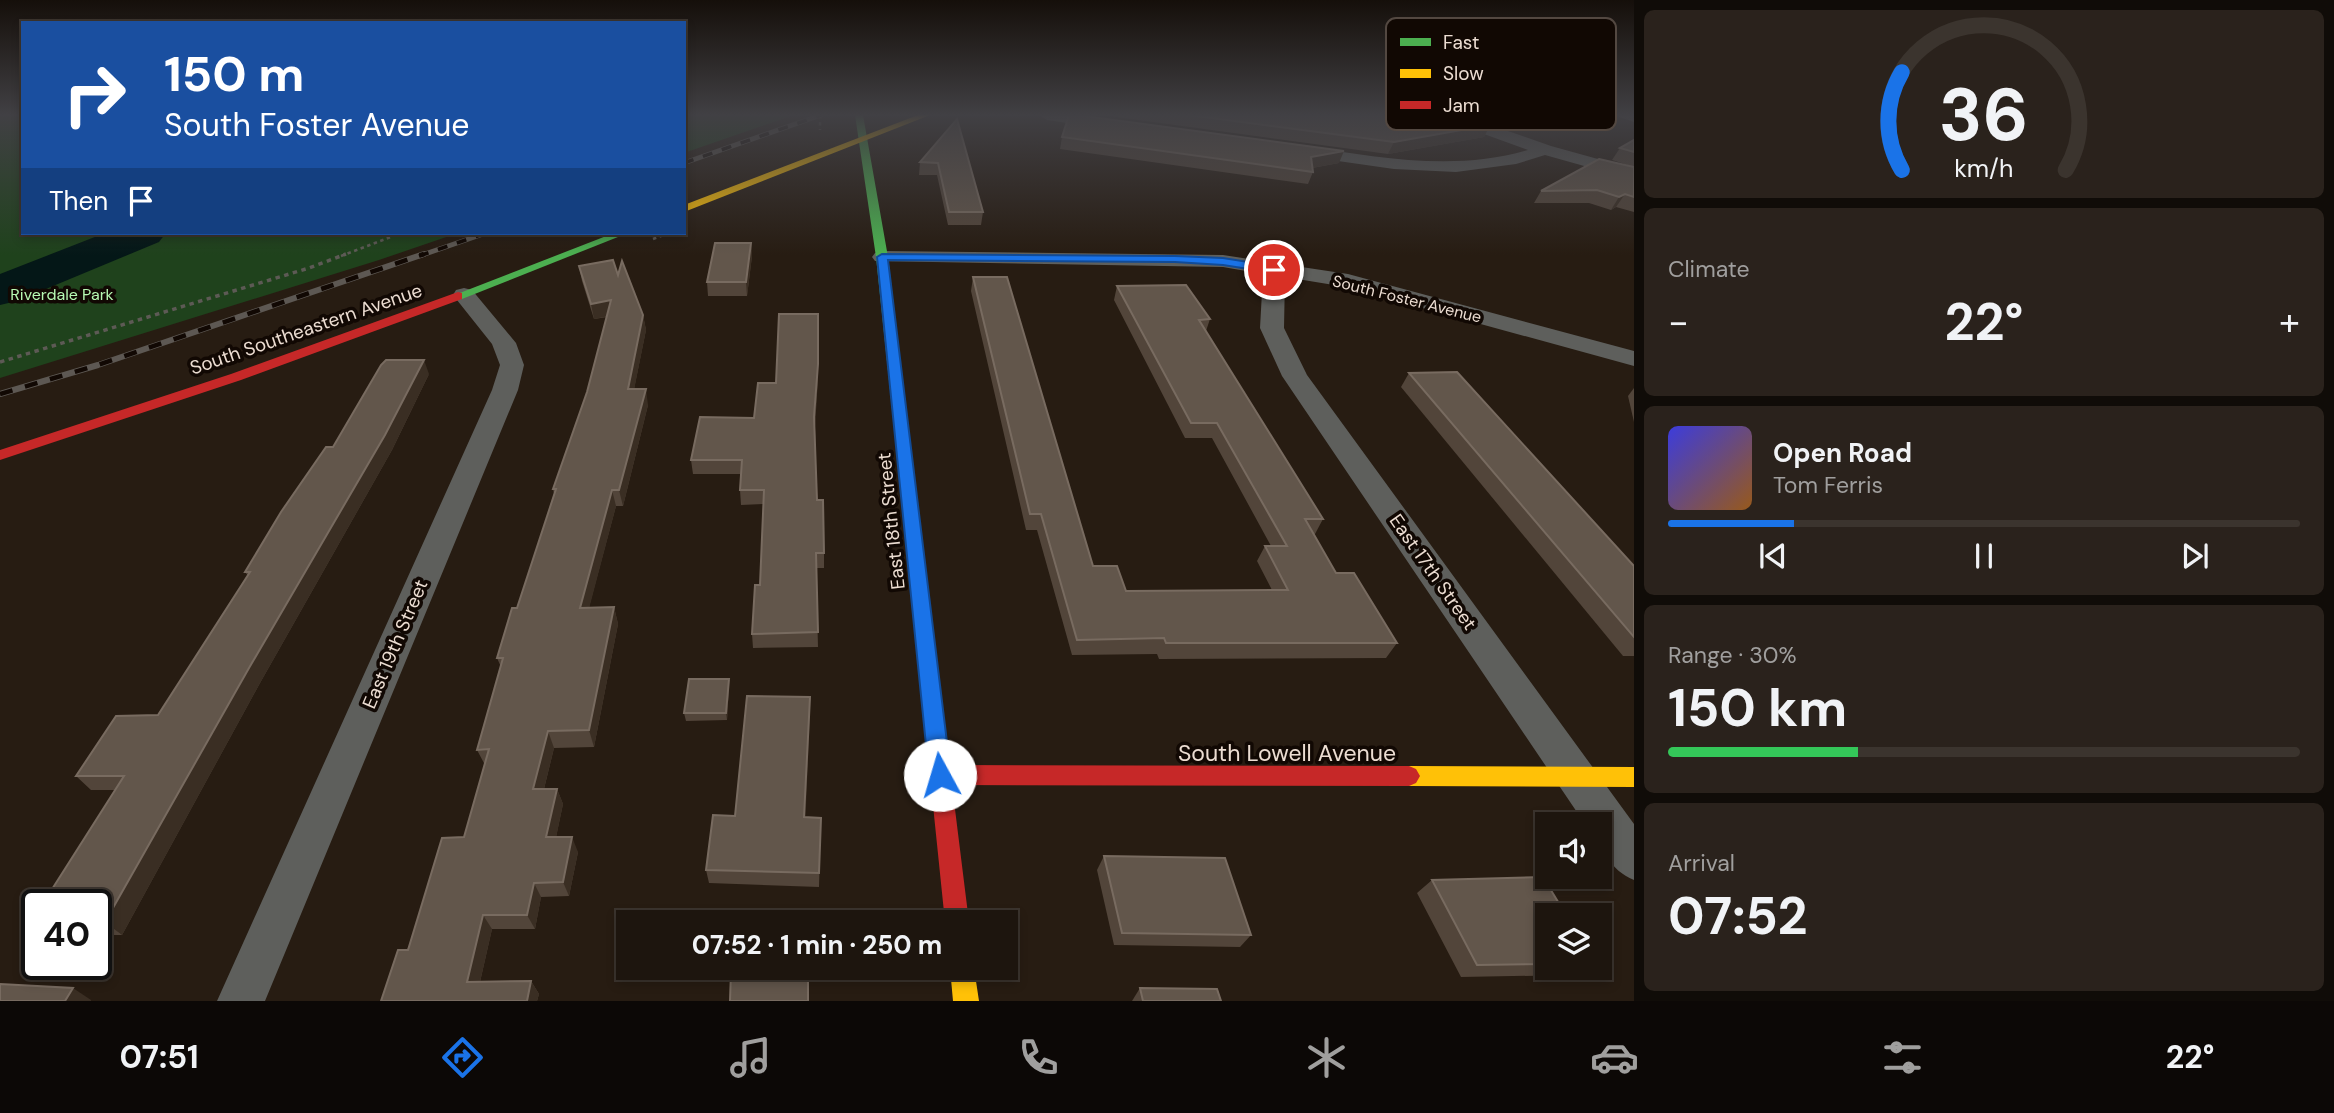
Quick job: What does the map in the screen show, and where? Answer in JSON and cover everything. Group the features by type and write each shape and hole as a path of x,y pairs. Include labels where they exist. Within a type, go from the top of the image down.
{"street":[{"path":"686,208 804,162"},
{"name":"East 18th Street","path":"866,162 882,257 956,910"},
{"path":"1383,162 1440,165 1496,162"},
{"path":"1587,162 1634,175"},
{"name":"South Southeastern Avenue","path":"0,455 260,369 464,295 618,235"},
{"name":"South Foster Avenue","path":"882,257 1223,261 1348,281 1634,359"},
{"name":"East 17th Street","path":"1274,270 1272,328 1295,376 1634,859"},
{"name":"East 19th Street","path":"241,1001 505,390 512,365 503,343 464,295"},
{"name":"South Lowell Avenue","path":"940,775 1634,777"},
{"path":"963,980 966,1001"}],"path":[{"path":"0,362 309,268 396,235"}],"green space":[{"name":"Riverdale Park","path":"0,162 21,162 21,235 452,235 379,260 0,378"}],"building":[{"path":"920,162 969,162 983,212 949,212 938,163"},
{"path":"1239,162 1312,162 1313,172"},
{"path":"1594,162 1611,162 1634,167 1634,197 1625,194 1619,197 1597,190 1541,191"},
{"path":"715,243 751,243 746,282 707,282"},
{"path":"613,260 618,275 622,261 643,315 628,389 646,389 619,490 612,490 580,608 614,607 589,730 548,731 533,789 557,789 546,837 572,837 563,882 534,883 527,915 483,915 467,982 531,981 527,1001 381,1001 398,950 408,950 442,838 464,837 489,749 477,750 503,658 497,658 512,608 517,608 556,489 553,489 587,392 611,300 591,304 579,266"},
{"path":"973,277 1007,277 1093,566 1117,566 1126,591 1288,590 1265,546 1287,546 1217,423 1191,423 1117,286 1186,285 1210,319 1199,320 1323,519 1305,519 1336,573 1354,573 1397,643 1166,643 1164,638 1077,640 1041,514 1030,514"},
{"path":"779,314 818,314 814,417 817,500 823,500 824,553 816,553 818,632 752,634 755,585 760,585 764,490 740,490 742,460 691,460 700,417 754,418 758,383 776,383"},
{"path":"386,360 424,360 385,435 112,910 112,889 52,889 124,776 76,776 116,716 158,715 250,572 245,572 281,512 326,447 333,447"},
{"path":"1457,372 1634,566 1634,637 1409,373"},
{"path":"689,679 729,679 726,713 684,713"},
{"path":"747,696 810,697 804,817 821,818 819,873 706,870 713,815 735,816"},
{"path":"1104,856 1225,858 1251,935 1122,933"},
{"path":"1535,877 1535,889 1550,889 1559,903 1535,903 1535,964 1477,965 1432,880"},
{"path":"731,980 808,980 808,1001 730,1001"},
{"path":"0,984 73,988 65,1001 0,1001"},
{"path":"1140,988 1217,989 1221,1001 1143,1001"}],"waterway":[{"path":"0,291 139,235"}],"railway":[{"path":"419,256 480,235"},
{"path":"0,394 98,365 424,254"}],"traffic: fast":[{"path":"867,162 882,257 913,533"},
{"path":"458,296 618,235"}],"traffic: slow":[{"path":"686,208 806,162"},
{"path":"1409,776 1634,777"},
{"path":"963,980 966,1001"}],"traffic: jam":[{"path":"0,455 236,377 458,296"},
{"path":"913,533 956,910"},
{"path":"940,775 1409,776"}],"route":[{"path":"940,775 882,257 1175,259 1223,261 1274,270"}]}
